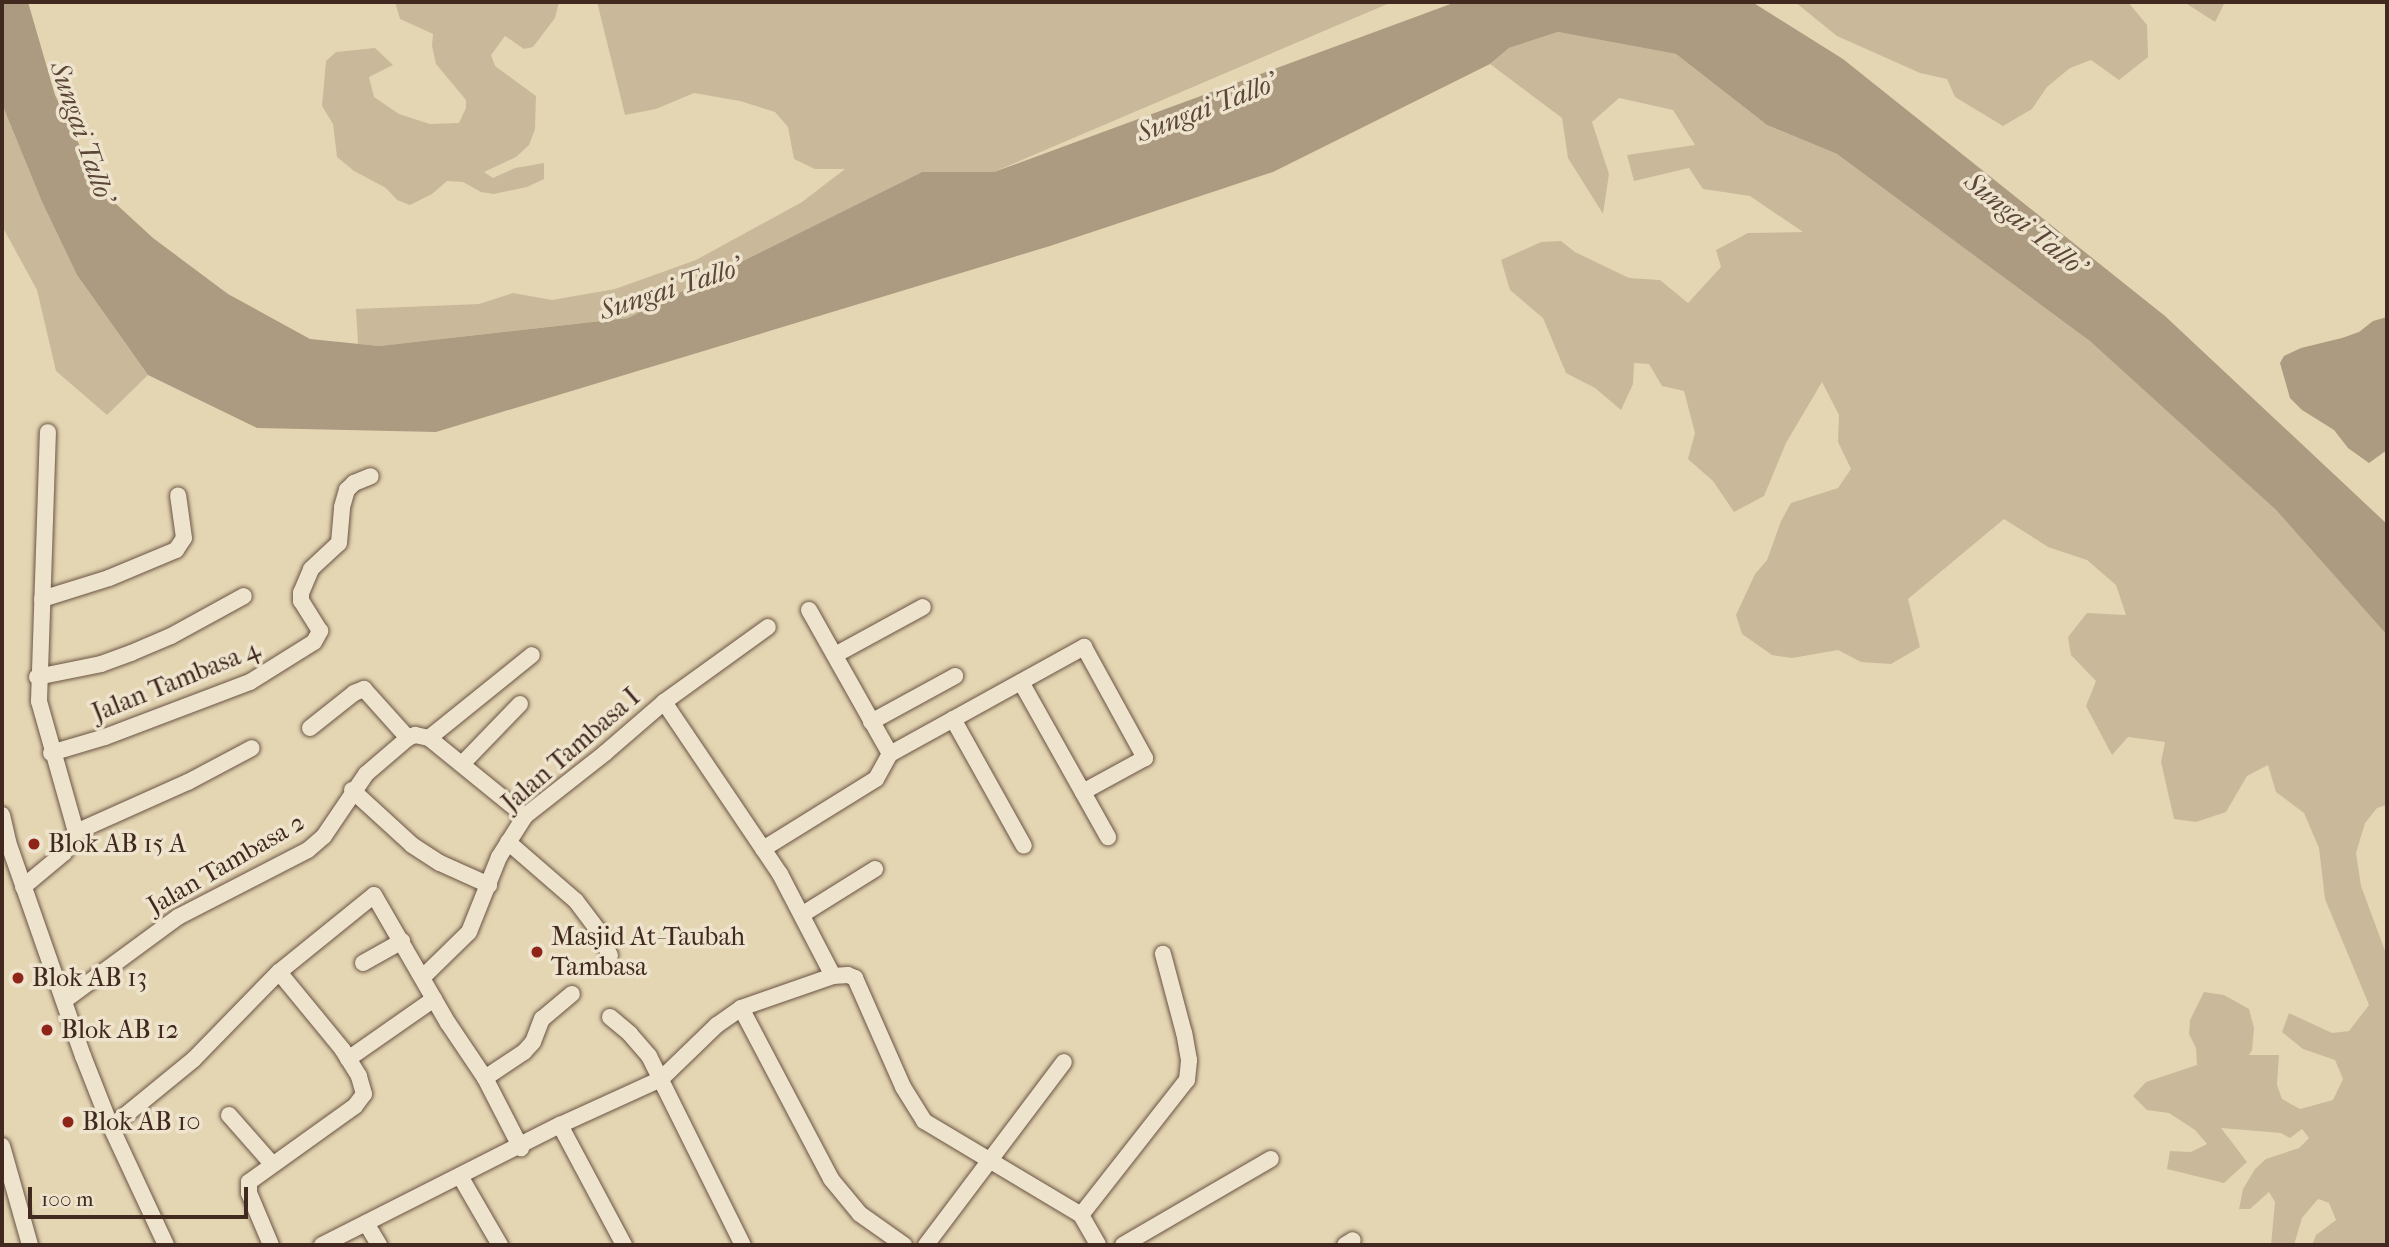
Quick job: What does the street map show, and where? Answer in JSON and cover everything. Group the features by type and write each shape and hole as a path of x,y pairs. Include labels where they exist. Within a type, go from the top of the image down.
{"street":[{"path":"48,432 37,677 39,701 51,753 76,832"},
{"name":"Jalan Tambasa 4","path":"51,753 105,737 250,682 314,642 320,631 300,601 301,593 312,569 340,543 342,507 347,490 354,483 371,476"},
{"path":"42,599 110,578 176,550 184,538 178,495"},
{"path":"37,677 111,660 171,636 244,596"},
{"path":"835,656 923,607"},
{"path":"809,610 890,754"},
{"name":"Jalan Tambasa I","path":"423,977 469,932 508,842 525,816 606,753 664,702 768,627"},
{"path":"763,849 876,779 890,754 1084,648 1145,758 1083,792"},
{"path":"429,738 533,655"},
{"path":"872,722 955,676"},
{"path":"1021,682 1108,837"},
{"path":"310,728 354,693 364,689 408,737 415,735 429,738 525,816"},
{"path":"664,702 763,849 839,975"},
{"path":"463,763 520,704"},
{"path":"954,719 1024,846"},
{"name":"Jalan Tambasa 2","path":"65,1000 178,917 308,850 324,835 352,790 408,737"},
{"path":"23,887 64,853 76,832 188,782 253,748"},
{"path":"352,790 412,845 440,863 489,885"},
{"path":"2,815 5,843 65,1000 83,1056 111,1127 166,1245"},
{"path":"508,842 576,901 600,932 610,957"},
{"path":"803,914 875,869"},
{"path":"111,1127 194,1059 279,972 374,895 434,999 485,1077 522,1147"},
{"path":"363,963 402,941"},
{"path":"1081,1215 1187,1080 1189,1060 1184,1032 1163,954"},
{"path":"271,1245 249,1192 249,1182 355,1106 364,1094 359,1076 348,1059 279,972"},
{"path":"322,1245 522,1147 560,1125 661,1079 717,1024 741,1008 839,975 855,978 903,1087 924,1121 1081,1215 1098,1245"},
{"path":"485,1077 524,1052 533,1042 542,1019 572,993"},
{"path":"348,1059 434,999"},
{"path":"741,1008 831,1179 860,1214 904,1245"},
{"path":"610,1017 630,1034 649,1056 743,1245"},
{"path":"926,1245 1064,1062"},
{"path":"229,1115 272,1164"},
{"path":"560,1125 624,1245"},
{"path":"2,1146 30,1245"},
{"path":"1123,1245 1271,1159"},
{"path":"460,1176 500,1245"},
{"path":"366,1223 379,1245"}],"shaded area":[{"path":"395,2 559,2 555,18 533,47 524,49 505,36 491,55 495,66 536,96 535,129 529,145 516,157 484,172 493,178 515,168 544,163 544,179 527,187 494,194 481,192 463,182 447,181 432,194 410,205 397,200 386,188 354,171 337,157 333,124 322,106 326,61 336,52 375,48 393,65 369,77 374,97 399,114 430,124 459,123 466,108 466,100 436,64 432,46 433,34 400,19"},
{"path":"597,2 1392,2 994,172 922,172 628,318 379,346 358,344 356,309 479,304 513,293 552,300 615,289 696,260 802,202 845,169 815,169 794,159 788,127 775,112 740,101 694,93 656,109 625,115"},
{"path":"1795,2 2128,2 2147,25 2148,57 2119,80 2091,60 2070,68 2047,87 2032,109 2003,126 1955,97 1947,79 1920,73 1837,36"},
{"path":"2184,2 2224,2 2224,4 2215,22"},
{"path":"1558,32 1676,54 1767,125 1837,154 2091,341 2276,510 2387,635 2387,805 2377,808 2365,823 2356,853 2361,886 2387,956 2387,1245 2312,1245 2316,1235 2336,1220 2329,1203 2318,1199 2302,1218 2294,1245 2271,1245 2275,1202 2269,1192 2250,1209 2239,1209 2243,1189 2255,1169 2266,1159 2299,1148 2309,1138 2302,1129 2290,1138 2281,1133 2221,1128 2247,1162 2224,1183 2167,1169 2170,1151 2191,1152 2207,1144 2195,1130 2169,1113 2147,1110 2133,1096 2146,1082 2197,1065 2196,1048 2189,1034 2190,1020 2204,992 2224,995 2249,1009 2254,1028 2249,1055 2279,1055 2277,1085 2282,1099 2300,1109 2333,1100 2343,1079 2335,1060 2303,1049 2282,1032 2289,1013 2332,1033 2349,1031 2369,1005 2325,899 2319,848 2304,813 2276,792 2268,765 2247,776 2226,812 2196,822 2174,819 2161,762 2165,742 2128,737 2112,755 2086,706 2096,681 2071,655 2068,637 2087,613 2126,615 2116,585 2087,560 2048,547 2004,519 1908,599 1920,647 1891,664 1861,662 1838,650 1792,658 1772,655 1742,634 1736,615 1755,574 1767,560 1781,521 1791,503 1838,488 1851,469 1838,442 1839,415 1822,382 1786,443 1764,496 1734,512 1713,481 1688,459 1695,433 1684,391 1662,386 1649,364 1634,363 1633,384 1621,410 1595,388 1566,373 1543,318 1510,290 1501,260 1541,242 1561,241 1575,252 1629,278 1660,280 1688,303 1721,267 1716,250 1748,233 1803,232 1750,196 1703,189 1689,168 1634,181 1627,155 1695,145 1673,110 1619,98 1592,122 1609,174 1603,214 1568,158 1562,118 1490,64 1509,48"},
{"path":"2,104 42,202 77,275 148,375 107,415 56,371 37,290 2,226"}],"water":[{"name":"Sungai Tallo'","path":"2,2 28,2 55,95 102,191 153,238 228,294 310,339 379,346 628,318 922,172 994,172 1456,2 1752,2 1843,59 2165,316 2387,524 2387,635 2276,510 2090,341 1837,154 1767,125 1676,54 1558,32 1509,48 1490,64 1273,172 1050,246 436,432 257,428 148,375 77,275 42,202 2,104"},
{"path":"2387,317 2387,450 2369,463 2348,448 2334,430 2302,410 2290,398 2280,363 2284,356 2301,348 2359,332 2373,321"}],"place":[{"name":"Blok AB 15 A","path":"34,844"},
{"name":"Masjid At-Taubah Tambasa","path":"537,952"},
{"name":"Blok AB 13","path":"18,978"},
{"name":"Blok AB 12","path":"47,1030"},
{"name":"Blok AB 10","path":"68,1122"}]}
